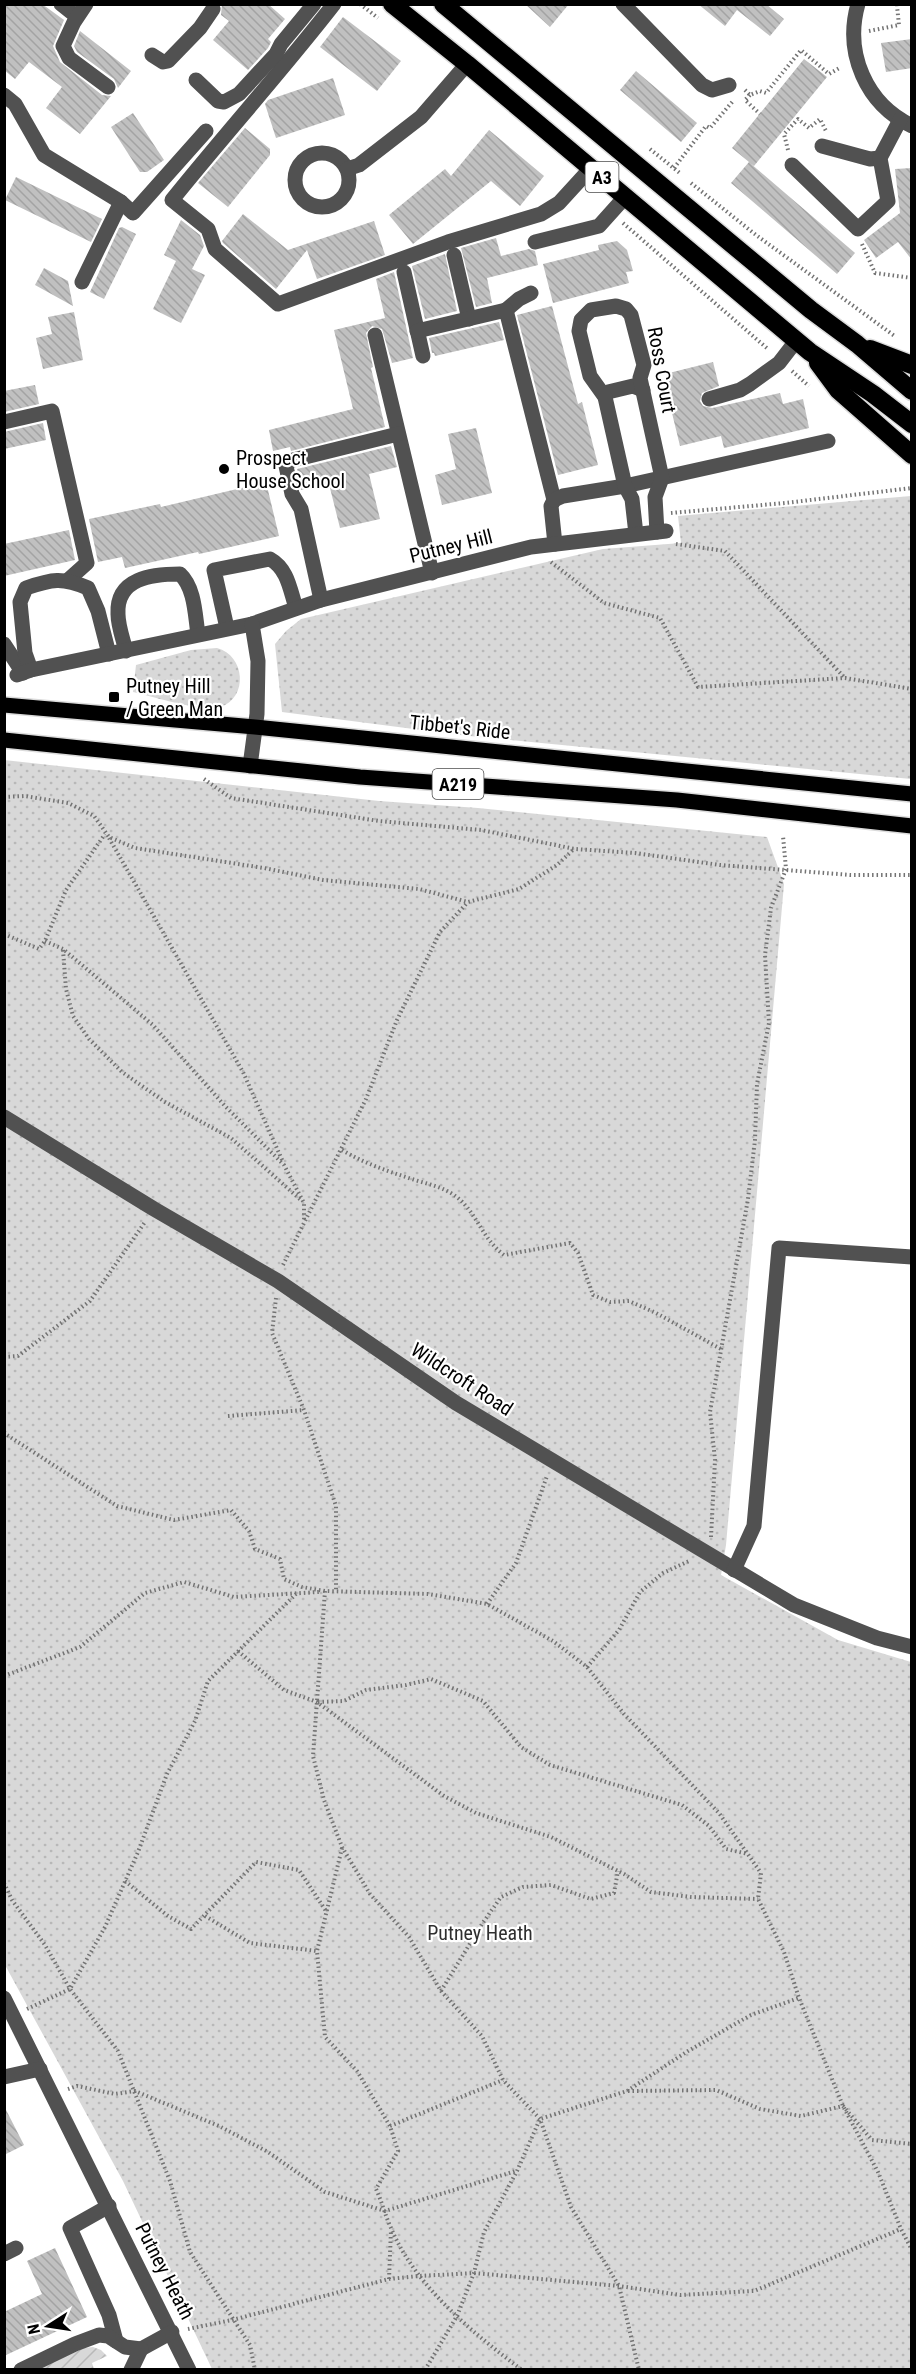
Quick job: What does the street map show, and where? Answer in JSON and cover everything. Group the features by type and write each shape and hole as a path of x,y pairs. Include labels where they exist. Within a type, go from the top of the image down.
{"highway":[{"name":"A3","path":"392,4 467,64 803,346 912,424"},
{"name":"A3","path":"443,4 811,310 857,344 912,391"},
{"name":"A3","path":"857,344 912,365"},
{"name":"A3","path":"803,346 838,390 912,455"}],"main road":[{"name":"Tibbet's Ride","path":"4,705 255,727 912,794"},
{"name":"A219","path":"4,740 360,777 677,800 912,826"}],"street":[{"path":"86,4 74,22 63,46 69,58 108,87"},
{"path":"196,80 218,101 224,102 239,94 276,54 281,44 314,4"},
{"path":"334,4 283,69 216,144 172,200 208,229 215,249 278,304 448,243 541,214 559,203 591,168"},
{"path":"623,4 702,85 712,90 729,85"},
{"path":"792,165 858,229 888,201 880,158 906,123 877,101 856,60 852,24 858,4"},
{"path":"152,55 163,62 168,61 200,28 213,9"},
{"path":"347,170 359,165 421,117 467,64"},
{"path":"4,95 15,104 44,155 121,201 133,213 206,131"},
{"path":"822,146 870,159 880,158"},
{"path":"535,242 599,226 625,197"},
{"path":"82,282 121,201"},
{"path":"454,255 469,319"},
{"path":"404,272 423,356"},
{"path":"417,331 506,310 531,293"},
{"name":"Ross Court","path":"636,534 632,499 625,486 605,397 590,376 579,331 581,320 586,314 608,306 626,309 631,315 644,365 640,378 662,478 655,497 662,532"},
{"path":"506,310 554,500"},
{"path":"375,335 432,573"},
{"path":"708,399 741,390 803,346"},
{"path":"605,397 608,392 633,386 643,390"},
{"path":"4,422 52,411 87,563 68,580"},
{"path":"321,600 301,509 292,494 286,466 289,461 398,434"},
{"path":"555,544 550,506 554,500 562,496 625,486 828,441"},
{"name":"Putney Hill","path":"24,673 252,624 321,600 531,547 662,532"},
{"path":"227,628 214,570 270,559 277,563 286,576 296,608"},
{"path":"126,651 117,613 124,589 134,581 167,574 180,574 186,580 191,596 198,634"},
{"path":"24,673 26,653 20,602 26,588 42,582 68,580 88,588 98,611 109,654"},
{"path":"250,766 255,727 258,661 252,624"},
{"path":"4,644 24,673"},
{"name":"Wildcroft Road","path":"4,1117 154,1209 278,1281 456,1403 734,1570 794,1605 877,1638 912,1647"},
{"path":"734,1570 754,1526 780,1248 912,1257"},
{"name":"Putney Heath","path":"4,1998 54,2094 189,2370"},
{"path":"4,2077 40,2069"},
{"path":"109,2206 70,2228 109,2315 116,2341"},
{"path":"131,2370 141,2349 172,2332"},
{"path":"21,2370 99,2335 108,2336 125,2347 141,2349"}],"path":[{"path":"853,33 899,25 897,6"},
{"path":"766,93 801,50 829,74 856,60"},
{"path":"729,85 740,85 750,94"},
{"path":"674,168 706,126 710,128 738,95 729,85"},
{"path":"760,114 745,100 750,94 760,91 772,98"},
{"path":"792,165 783,133 796,118 809,128 820,119 826,129 822,146"},
{"path":"648,147 756,235 901,341"},
{"path":"611,213 817,392"},
{"path":"858,229 863,247 875,273 912,278"},
{"path":"845,678 725,551 667,542 662,532 664,520 667,513 785,503 912,488"},
{"path":"531,547 604,603 660,618 698,687 845,678 912,689"},
{"path":"202,777 231,798 379,821 481,830 575,849 635,853 720,865 851,874 912,875"},
{"path":"4,797 25,796 68,803 94,816 243,1072 284,1165 304,1203 304,1223"},
{"path":"107,835 135,848 264,868 323,880 419,889 468,902 519,889 557,865 575,849"},
{"path":"4,934 39,949 45,941 66,890 107,835"},
{"path":"587,1666 619,1630 640,1592 663,1573 705,1553 712,1532 715,1460 710,1412 748,1199 755,1140 757,1084 769,1023 765,955 771,908 786,869 783,836"},
{"path":"336,1592 336,1506 304,1410 272,1333 278,1281 286,1255 342,1150 366,1099 397,1020 440,932 468,902"},
{"path":"45,941 63,949 110,986 153,1025 225,1106 284,1165"},
{"path":"63,949 66,989 73,1016 89,1039 130,1078 165,1102 231,1138 304,1203"},
{"path":"342,1150 366,1164 429,1183 455,1196 468,1209 494,1248 504,1255 570,1243 578,1253 593,1295 610,1302 629,1301 656,1312 721,1349"},
{"path":"4,1357 18,1356 90,1301 154,1209"},
{"path":"228,1416 304,1410"},
{"path":"4,1432 117,1506 174,1520 231,1510 249,1531 255,1549 280,1558 284,1579 302,1587 336,1592 428,1594 487,1604 553,1641 587,1666 624,1714 719,1813 761,1873 758,1899 784,1952 799,1998 843,2106 878,2172 912,2250"},
{"path":"487,1604 516,1563 553,1462"},
{"path":"4,1676 80,1647 145,1593 184,1582 234,1597 325,1591"},
{"path":"325,1591 313,1756 324,1800 342,1847 370,1894 409,1937 441,1991 482,2037 503,2080 540,2119 571,2207 619,2286 639,2370"},
{"path":"13,2015 70,1989 105,1927 167,1774 195,1721 208,1681 296,1594"},
{"path":"238,1652 284,1690 317,1702 444,1796 476,1813 551,1837 618,1871 651,1892 691,1897 758,1899"},
{"path":"317,1702 344,1701 366,1690 406,1686 431,1679 483,1701 521,1747 550,1765 682,1805 709,1826 726,1849 749,1854"},
{"path":"342,1847 317,1951 325,2037 357,2071 390,2126 398,2151 376,2189 391,2229 419,2276 483,2340 522,2370"},
{"path":"125,1881 168,1916 191,1929 256,1862 299,1870 326,1912"},
{"path":"441,1991 501,1897 524,1887 551,1885 591,1899 614,1893 618,1871"},
{"path":"4,1882 12,1900 45,1945 70,1989 117,2051 170,2181 190,2252 250,2345 255,2370"},
{"path":"205,1916 250,1943 317,1951"},
{"path":"425,2370 457,2316 474,2273 484,2232 517,2170 540,2119 627,2091 688,2051 750,2015 799,1998"},
{"path":"390,2126 503,2080"},
{"path":"54,2094 77,2086 115,2094 135,2091 219,2126 268,2152 325,2192 385,2211 517,2170"},
{"path":"627,2091 716,2090 760,2109 801,2116 843,2106"},
{"path":"843,2106 872,2140 912,2144"},
{"path":"389,2279 391,2229"},
{"path":"172,2332 232,2320 389,2279 419,2276 474,2273 619,2286 681,2295 754,2291 901,2229"}],"green space":[{"path":"911,496 911,779 460,735 282,712 275,644 301,619 603,549 681,543 678,516"},
{"path":"217,648 226,652 233,659 240,677 236,695 220,707 203,708 133,692 136,665 191,650"},
{"name":"Putney Heath","path":"4,760 379,801 478,808 767,837 784,884 726,1545 721,1575 838,1640 911,1662 911,2369 212,2369 123,2181 5,1965"},
{"path":"93,2347 101,2350 107,2356 92,2363 94,2369 35,2370 84,2348"}],"building":[{"path":"4,4 42,4 64,20 53,46 60,62 102,95 111,96 80,134 46,108 62,87 29,62 15,79 4,70"},
{"path":"222,4 268,4 285,19 268,39 271,42 268,48 248,70 213,40 229,21 221,15"},
{"path":"525,4 569,4 550,27"},
{"path":"698,4 766,4 784,19 770,36 737,10 725,26"},
{"path":"343,17 401,61 377,91 320,47"},
{"path":"80,31 131,71 118,88 114,79 77,52 74,46"},
{"path":"912,39 912,68 886,72 881,43"},
{"path":"804,59 827,77 754,166 750,163 855,253 837,274 731,183 749,162 732,148"},
{"path":"636,71 697,123 681,142 620,90"},
{"path":"333,78 345,115 276,138 265,104 268,100"},
{"path":"133,113 164,160 147,172 140,172 111,127"},
{"path":"245,128 270,149 270,155 228,207 198,183"},
{"path":"489,130 544,176 520,206 491,181 413,244 389,215 445,169 451,176"},
{"path":"912,168 912,260 898,242 876,258 864,240 900,213 895,169"},
{"path":"16,177 102,219 91,242 5,200"},
{"path":"243,214 288,250 374,221 385,255 317,279 307,250 276,289 222,241"},
{"path":"181,220 200,235 204,246 192,269 205,275 181,323 153,309 176,261 164,255"},
{"path":"122,227 136,234 104,299 90,292 119,228"},
{"path":"496,238 501,256 529,249 535,251 538,265 487,278 492,303 476,307 461,248"},
{"path":"617,241 627,250 633,271 626,272 629,283 553,303 543,264 599,250 598,245"},
{"path":"445,254 457,311 425,319 412,266"},
{"path":"44,268 68,281 73,306 35,285"},
{"path":"394,272 413,358 392,363 382,329 372,326 366,333 373,367 371,368 385,427 291,451 290,447 273,451 269,430 353,409 334,330 385,318 376,279"},
{"path":"552,306 578,404 582,402 598,465 558,475 517,315"},
{"path":"74,312 83,360 43,369 36,338 52,334 48,317"},
{"path":"499,322 504,340 435,356 432,353 429,338"},
{"path":"713,362 719,386 702,393 700,401 703,406 712,408 780,393 783,404 803,399 809,428 724,448 721,436 680,446 664,380 670,379 669,373"},
{"path":"35,385 39,404 4,412 4,391"},
{"path":"43,423 46,440 4,449 4,432"},
{"path":"476,428 492,493 442,505 435,475 456,469 448,434"},
{"path":"391,446 397,467 369,474 380,519 340,528 329,484 301,490 297,469"},
{"path":"266,482 279,536 125,568 122,557 98,562 89,519 160,504 161,507"},
{"path":"69,530 75,560 4,576 4,544"},
{"path":"4,2106 24,2145 4,2155"},
{"path":"55,2248 87,2317 4,2356 4,2312 42,2294 27,2261"}],"place":[{"name":"Prospect House School","path":"224,469"},
{"name":"Putney Hill / Green Man","path":"114,697"}]}
